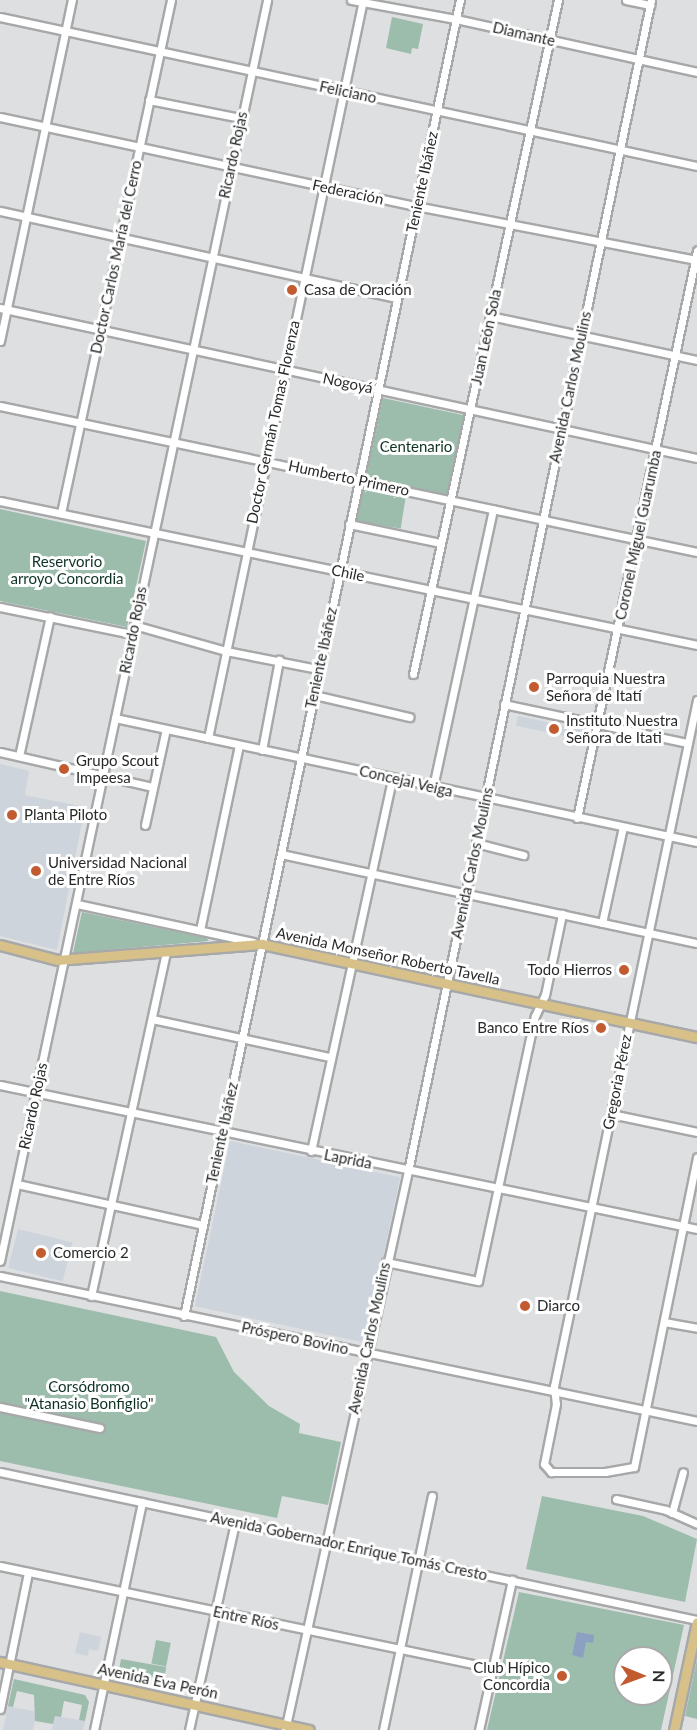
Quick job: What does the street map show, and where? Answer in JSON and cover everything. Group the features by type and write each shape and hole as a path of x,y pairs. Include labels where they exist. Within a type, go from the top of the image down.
{"main road":[{"name":"Avenida Monseñor Roberto Tavella","path":"0,945 65,959 262,944 697,1037"},
{"path":"674,1730 697,1621"},
{"name":"Avenida Eva Perón","path":"4,1663 194,1704 285,1727 309,1730"}],"street":[{"path":"0,341 3,308 27,217 72,0"},
{"name":"Doctor Carlos María del Cerro","path":"61,513 171,0"},
{"name":"Ricardo Rojas","path":"0,1261 77,904 171,441 267,0"},
{"name":"Diamante","path":"351,0 456,19 697,72"},
{"name":"Teniente Ibáñez","path":"184,1316 460,0"},
{"name":"Juan León Sola","path":"413,674 558,0"},
{"path":"626,0 650,2"},
{"name":"Doctor Germán Tomas Florenza","path":"208,738 362,1"},
{"name":"Avenida Carlos Moulins","path":"285,1727 324,1540 408,1171 650,2"},
{"name":"Feliciano","path":"0,17 697,166"},
{"path":"149,100 241,118"},
{"name":"Federación","path":"0,117 417,206 602,239 696,259"},
{"path":"0,211 397,298"},
{"name":"Coronel Miguel Guarumba","path":"577,818 697,251"},
{"name":"Nogoyá","path":"3,308 697,458"},
{"path":"490,316 697,360"},
{"name":"Humberto Primero","path":"0,406 697,552"},
{"name":"Chile","path":"0,501 697,645"},
{"path":"433,787 493,508"},
{"path":"349,524 441,543"},
{"path":"0,607 132,634"},
{"path":"19,756 50,616"},
{"path":"134,625 226,651 318,669"},
{"path":"262,750 279,660"},
{"path":"314,695 409,717"},
{"name":"Gregoria Pérez","path":"646,1410 634,1467 578,1473 551,1472 543,1464 591,1209 697,700"},
{"path":"504,704 688,742"},
{"name":"Concejal Veiga","path":"115,718 485,799 697,842"},
{"path":"145,825 166,729"},
{"path":"200,930 239,745"},
{"path":"0,752 153,787"},
{"path":"311,1151 369,873 392,778"},
{"path":"602,923 623,827"},
{"path":"476,843 523,855"},
{"path":"281,854 697,943"},
{"path":"77,904 262,944"},
{"path":"386,1262 478,1281 562,914"},
{"path":"91,1296 166,952"},
{"path":"152,1019 330,1057"},
{"name":"Laprida","path":"0,1085 591,1209 697,1229"},
{"path":"611,1114 697,1132"},
{"path":"646,1410 697,1157"},
{"path":"17,1184 203,1224"},
{"name":"Próspero Bovino","path":"0,1276 697,1421"},
{"path":"664,1322 697,1328"},
{"path":"0,1407 100,1428"},
{"name":"Avenida Gobernador Enrique Tomás Cresto","path":"0,1472 697,1621"},
{"path":"672,1513 683,1472"},
{"path":"383,1730 432,1496"},
{"path":"616,1499 672,1513 697,1524"},
{"path":"94,1730 142,1502"},
{"path":"189,1730 235,1521"},
{"name":"Entre Ríos","path":"0,1566 492,1668"},
{"path":"0,1709 4,1663 28,1572"},
{"path":"479,1730 512,1580"}],"shaded area":[{"name":"Instituto Nuestra Señora de Itati","path":"518,716 592,732 590,742 516,726"},
{"name":"Universidad Nacional de Entre Ríos","path":"0,764 29,771 25,795 85,807 57,950 0,936"},
{"path":"230,1141 400,1177 365,1342 195,1306"},
{"name":"Comercio 2","path":"18,1229 72,1243 63,1281 8,1268"},
{"path":"80,1632 101,1637 98,1651 89,1649 88,1656 75,1653"},
{"path":"8,1706 37,1712 33,1730 3,1730"},
{"path":"55,1716 85,1721 83,1730 52,1730"}],"green space":[{"path":"392,17 423,24 418,49 412,48 411,54 386,48"},
{"name":"Centenario","path":"383,398 466,416 449,497 366,479"},
{"name":"Centenario","path":"363,485 406,492 401,528 357,522"},
{"name":"Reservorio arroyo Concordia","path":"0,509 146,541 127,627 0,601"},
{"path":"82,912 206,938 209,941 73,953"},
{"name":"Corsódromo \"Atanasio Bonfiglio\"","path":"0,1291 216,1337 234,1372 269,1406 300,1424 299,1433 341,1442 328,1505 282,1496 277,1518 0,1461"},
{"path":"542,1496 643,1516 697,1539 685,1602 526,1569"},
{"name":"Club Hípico Concordia","path":"519,1592 684,1625 673,1675 673,1646 613,1646 613,1706 666,1706 661,1730 487,1730"},
{"path":"156,1640 171,1643 166,1666 151,1664"},
{"path":"121,1659 166,1667 163,1687 118,1679"},
{"path":"697,1659 697,1719 685,1716"},
{"path":"14,1679 85,1695 89,1702 85,1721 79,1720 82,1705 64,1701 61,1717 55,1716 53,1724 35,1721 34,1695 17,1691 13,1707 8,1706"}],"water":[{"path":"577,1632 594,1635 593,1643 586,1642 583,1658 572,1655"}],"place":[{"name":"Casa de Oración","path":"292,290"},
{"name":"Parroquia Nuestra Señora de Itatí","path":"534,687"},
{"name":"Instituto Nuestra Señora de Itati","path":"554,729"},
{"name":"Grupo Scout Impeesa","path":"64,769"},
{"name":"Planta Piloto","path":"12,815"},
{"name":"Universidad Nacional de Entre Ríos","path":"36,871"},
{"name":"Todo Hierros","path":"624,970"},
{"name":"Banco Entre Ríos","path":"601,1028"},
{"name":"Comercio 2","path":"41,1253"},
{"name":"Diarco","path":"525,1306"},
{"name":"Club Hípico Concordia","path":"562,1676"}]}
